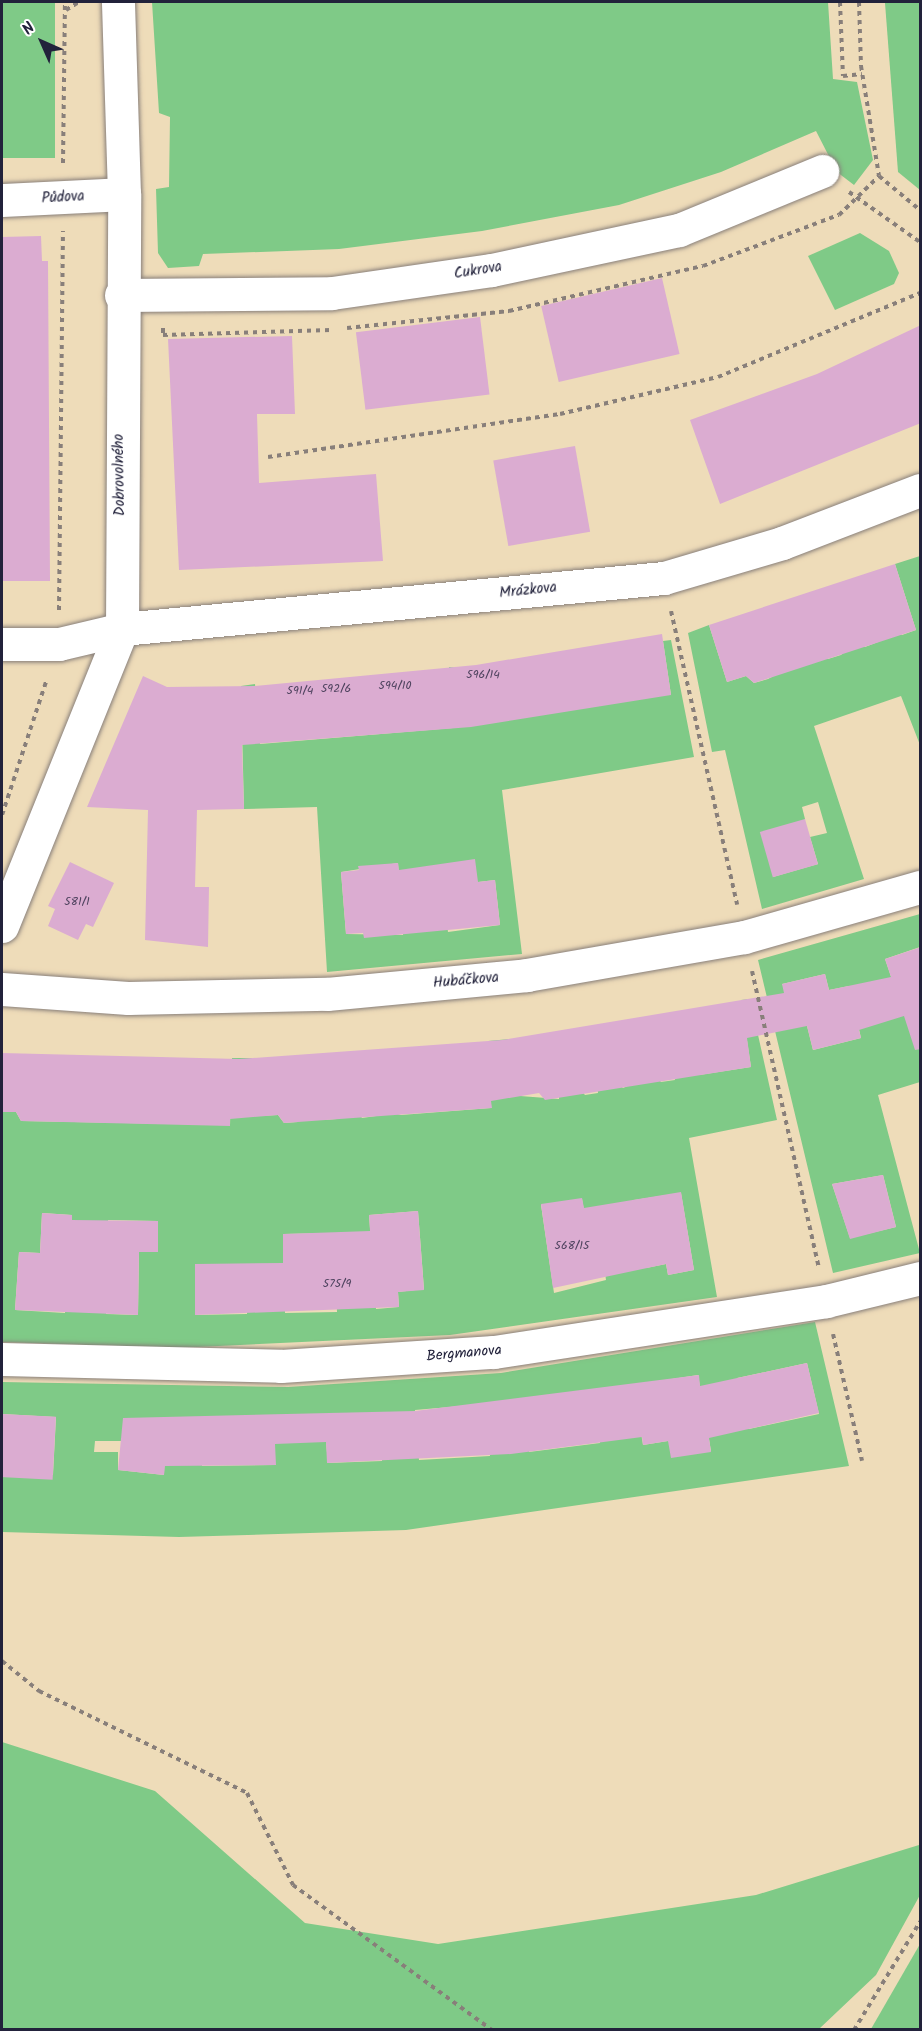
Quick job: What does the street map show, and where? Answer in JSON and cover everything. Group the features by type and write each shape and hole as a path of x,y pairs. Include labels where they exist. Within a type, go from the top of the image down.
{"street":[{"name":"Dobrovolného","path":"2,926 122,629 121,295 124,194 118,2"},
{"name":"Cukrova","path":"121,295 332,293 492,270 679,230 822,171"},
{"name":"Půdova","path":"2,200 63,199 124,194"},
{"name":"Mrázkova","path":"2,644 59,644 122,629 664,578 782,543 921,490"},
{"name":"Hubáčkova","path":"2,989 128,998 327,994 527,975 744,937 921,887"},
{"name":"Bergmanova","path":"2,1359 281,1366 494,1352 826,1301 921,1278"}],"path":[{"path":"2,815 59,644 65,2"},
{"path":"65,11 79,2"},
{"path":"840,2 843,76 862,74"},
{"path":"859,2 861,66 879,176 921,210"},
{"path":"822,171 921,242"},
{"path":"268,457 560,414 718,376 921,293"},
{"path":"664,578 862,1461"},
{"path":"2,1661 39,1690 247,1793 293,1884 492,2030"},
{"path":"854,2030 921,1922"}],"green space":[{"path":"2,2 55,2 55,158 2,158"},
{"path":"152,2 828,2 833,79 857,82 873,160 854,185 837,172 816,131 721,172 619,205 482,231 339,249 203,254 199,266 168,268 158,253 156,189 169,187 170,117 159,113"},
{"path":"920,2 920,190 898,172 885,3"},
{"path":"860,233 889,251 899,273 894,284 835,310 808,256"},
{"path":"920,556 920,745 901,696 814,726 864,879 762,909 725,750 712,752 688,633 709,625 727,682 746,676 754,683 768,679 819,652 828,659 841,655 857,640 865,647 878,642 876,634 893,628 902,635 916,630 895,564","holes":["818,802 827,833 810,837 818,864 773,877 805,819 802,807"]},
{"path":"671,640 694,757 502,790 522,954 327,972 317,807 244,809 241,686 255,684 260,744 453,728 449,667 671,695 663,641","holes":["398,863 403,935 346,934 341,872","439,865 478,882 495,880 500,925 448,932"]},
{"path":"920,914 920,947 885,959 904,1015 920,1010 920,1082 878,1095 920,1253 833,1273 758,960","holes":["825,974 829,990 849,986 861,1038 813,1050 807,1026 782,984","883,1175 896,1227 850,1238 832,1184"]},
{"path":"750,999 777,1120 689,1138 717,1297 450,1335 176,1348 2,1342 2,1112 16,1112 21,1121 230,1125 232,1058 255,1058 259,1116 278,1115 284,1123 298,1122 298,1113 317,1112 323,1120 337,1119 336,1110 356,1109 362,1118 376,1116 375,1108 401,1115 491,1108 488,1041 511,1039 520,1096 559,1099 559,1090 578,1087 585,1095 598,1093 597,1084 616,1081 623,1088 654,1074 661,1082 675,1080 673,1071 692,1068 699,1075 751,1067 741,1000","holes":["681,1193 694,1270 668,1275 666,1264 646,1268 634,1200","582,1199 587,1228 599,1227 606,1280 554,1293 541,1205","418,1211 424,1289 398,1292 399,1307 376,1309 369,1215","42,1213 72,1215 65,1313 15,1310 19,1252 40,1253","108,1220 158,1221 158,1252 139,1252 138,1315 106,1314","334,1233 337,1312 285,1313 283,1234","195,1264 247,1264 247,1314 195,1315"]},
{"path":"815,1322 849,1466 406,1530 179,1537 2,1532 2,1477 53,1475 56,1417 2,1414 2,1382 288,1387 501,1373","holes":["807,1363 819,1414 749,1429 737,1378","698,1375 711,1451 668,1441 643,1445 633,1385","593,1391 600,1443 529,1452 522,1399","485,1404 490,1456 419,1460 415,1410","380,1413 382,1461 328,1463 326,1442","123,1418 165,1418 164,1475 118,1470 118,1452 94,1452 95,1441 123,1441","274,1418 275,1465 202,1466 201,1419"]},
{"path":"2,1742 155,1791 305,1923 438,1944 756,1895 919,1845 920,1895 876,1975 819,2029 2,2029"},
{"path":"920,1944 920,2029 871,2029"}],"building":[{"path":"41,236 42,261 48,261 50,581 2,581 2,237"},
{"path":"662,278 680,354 559,382 541,306"},
{"path":"480,317 490,394 365,410 356,332"},
{"path":"921,325 921,423 720,504 690,420 817,374"},
{"path":"292,336 295,414 257,414 259,483 376,474 383,561 179,570 168,339"},
{"path":"575,446 590,532 508,546 493,460"},
{"path":"895,564 916,630 754,683 746,676 727,682 709,625"},
{"path":"662,634 671,695 471,727 242,745 244,809 197,810 195,887 209,887 208,947 145,940 148,810 87,807 143,676 167,687 255,686 476,665"},
{"path":"805,819 818,864 773,877 760,832"},
{"path":"475,859 478,882 495,880 500,925 364,938 363,933 346,934 341,872 359,870 358,866 398,863 399,870"},
{"path":"70,862 114,883 93,927 86,924 78,940 48,926 55,909 48,906"},
{"path":"921,947 921,1049 915,1050 904,1016 859,1030 861,1038 813,1050 807,1026 747,1038 751,1067 545,1100 539,1093 491,1101 492,1108 284,1123 278,1115 230,1119 230,1126 21,1121 16,1112 2,1112 2,1053 239,1059 502,1040 784,993 782,984 825,974 829,990 891,977 885,959"},
{"path":"883,1175 896,1227 850,1239 832,1184"},
{"path":"681,1192 694,1270 668,1275 666,1264 553,1288 541,1204 582,1198 584,1208"},
{"path":"418,1211 424,1290 398,1292 399,1307 195,1315 195,1264 283,1263 283,1234 370,1231 369,1215"},
{"path":"42,1213 72,1215 72,1220 158,1221 158,1252 139,1252 138,1315 15,1310 19,1252 40,1253"},
{"path":"807,1363 819,1413 709,1438 711,1452 671,1458 668,1441 643,1445 642,1437 511,1454 327,1463 326,1442 275,1444 276,1465 165,1466 164,1475 118,1470 123,1418 415,1411 699,1375 700,1386"},
{"path":"2,1414 56,1417 53,1480 2,1477"}]}
